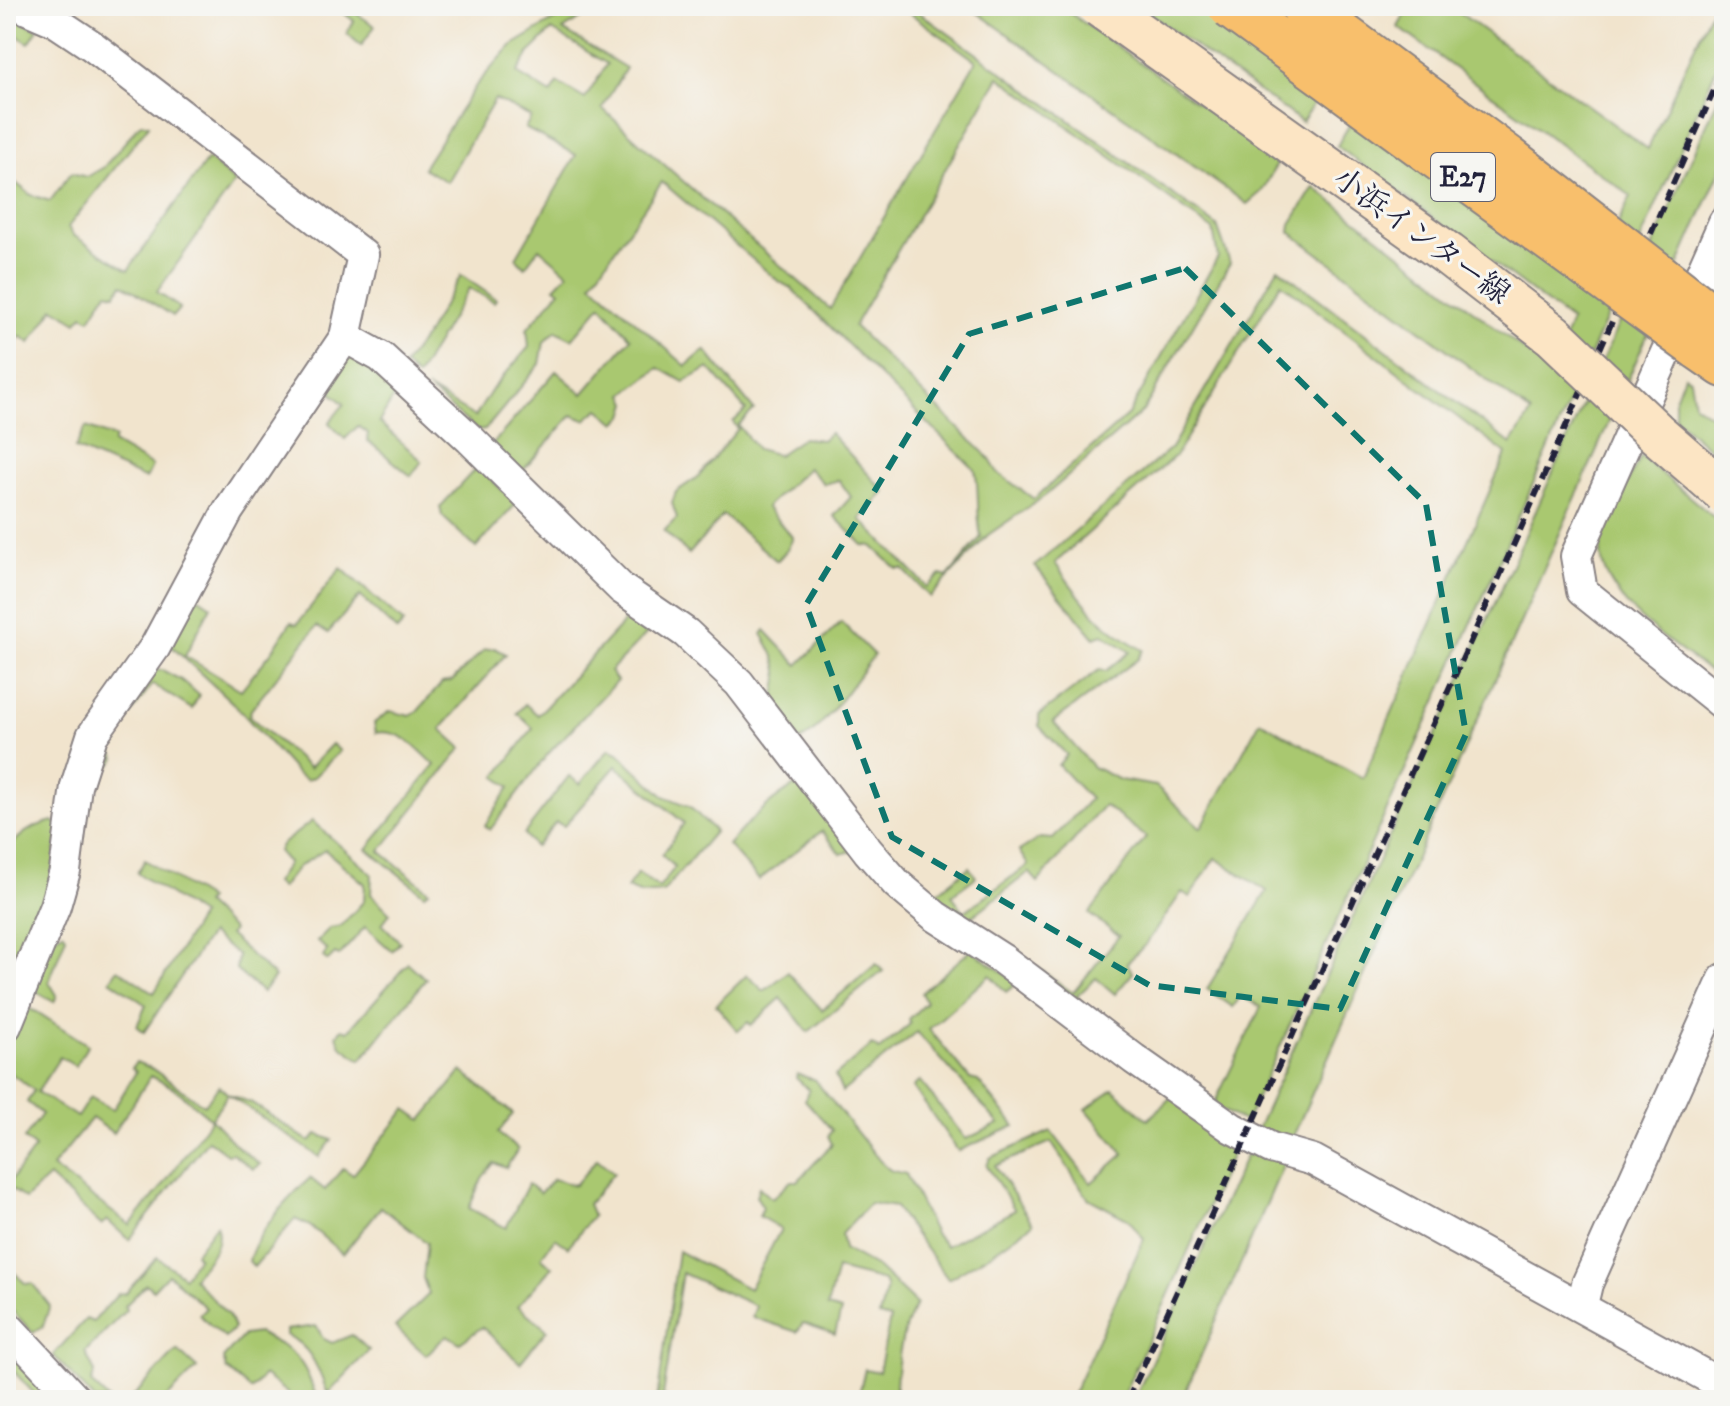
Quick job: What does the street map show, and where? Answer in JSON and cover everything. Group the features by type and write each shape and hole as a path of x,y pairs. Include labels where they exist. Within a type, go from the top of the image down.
{"highway":[{"name":"E27","path":"1230,6 1715,339"},
{"name":"E27","path":"1303,6 1509,159 1715,339"}],"main road":[{"name":"小浜インター線","path":"1100,6 1448,254 1553,335 1655,432 1724,492"}],"street":[{"path":"6,1026 55,906 65,871 76,786 92,736 155,647 228,511 345,337 363,255 91,45 55,21 20,6"},
{"path":"1724,222 1576,556 1582,591 1724,705"},
{"path":"345,337 381,357 470,439 622,589 686,633 739,683 868,851 897,884 935,916 1002,959 1134,1059 1247,1137 1289,1155 1313,1160 1582,1305 1724,1386"},
{"path":"1582,1305 1587,1284 1724,979"},
{"path":"6,1325 76,1400"}],"highlighted area":[{"path":"1185,268 1426,504 1466,734 1340,1009 1149,985 892,837 806,605 969,334"}],"green space":[{"path":"335,6 345,6 375,26 361,46 347,33 354,21"},
{"path":"578,6 601,6 563,30 626,68 602,108 830,309 976,61 900,6 910,6 1217,226 1230,263 1143,411 1046,495 988,535 930,597 903,569 897,569 872,546 863,545 834,516 851,497 839,480 824,484 808,468 766,507 793,538 777,561 723,515 689,554 664,531 677,518 672,503 676,492 699,476 738,429 733,422 746,410 709,368 684,382 659,368 624,394 628,403 624,416 616,423 599,409 585,420 572,415 520,474 491,446 556,371 583,394 631,338 601,305 572,339 556,331 544,342 540,364 485,430 478,431 427,388 475,417 493,388 529,347 527,329 560,291 555,287 568,273 539,248 525,267 516,258 576,155 525,128 531,117 495,99 447,182 423,168 477,84 511,46","holes":["552,30 607,64 585,99 558,83 551,94 517,73 529,53","999,77 1213,230 1218,257 1128,415 1034,499 998,473 989,458 854,326","662,182 778,281 791,288 975,470 981,537 947,577 941,575 927,587 860,519 885,492 830,433 822,440 803,438 778,455 757,449 738,425 754,410 705,350 686,366 592,283"]},
{"path":"968,6 1060,6 1279,160 1262,191 1247,204"},
{"path":"1138,6 1208,6 1323,88 1302,122"},
{"path":"1410,6 1450,6 1648,149 1713,6 1724,6 1724,51 1488,586 1246,1122 1213,1106 1261,1007 1241,996 1233,1007 1207,989 1267,891 1215,858 1190,897 1182,892 1146,944 1127,963 1133,973 1115,994 1096,978 1077,996 1085,1006 931,898 969,867 976,877 952,895 964,912 1028,865 1019,851 1040,838 1053,839 1090,799 1058,765 1067,755 1039,726 1039,715 1099,670 1106,671 1130,652 1103,634 1094,637 1035,566 1171,448 1278,268 1511,444 1531,413 1290,232 1291,224 1314,187 1551,371 1571,321 1337,146 1356,113 1590,283 1631,196 1398,27","holes":["1281,283 1506,454 1363,778 1260,721 1201,828 1156,786 1120,780 1093,767 1053,722 1138,659 1143,650 1114,631 1093,612 1055,563 1176,455","1104,805 1146,837 1089,914 1119,936 1073,993 969,919 1029,872 1038,882"]},
{"path":"6,15 38,29 29,43 6,29"},
{"path":"1724,85 1724,162 1292,1139 1257,1129 1500,592"},
{"path":"141,123 149,125 68,227 73,235 128,270 208,159 235,182 157,292 180,308 173,316 123,284 115,294 107,292 90,319 83,315 77,322 54,308 30,343 20,336 6,356 6,175 31,195 50,201 71,173 87,177 104,167"},
{"path":"461,275 496,299 494,302 469,288 417,377 404,365 428,332"},
{"path":"345,353 358,356 400,387 379,422 422,461 411,476 367,440 368,433 358,426 345,439 329,423 344,404 323,386"},
{"path":"1684,375 1690,379 1694,404 1724,425 1724,462 1675,418 1675,399"},
{"path":"86,427 115,438 113,443 152,466 146,479 75,448"},
{"path":"1641,456 1724,526 1724,682 1646,623 1613,586 1603,566 1603,536"},
{"path":"478,466 516,504 476,548 442,516 440,507"},
{"path":"341,568 404,623 397,631 360,596 328,633 317,626 251,710 249,716 309,768 332,744 340,751 307,780 298,775 238,708 170,645 192,601 199,598 211,606 185,656 241,690 291,622 297,624"},
{"path":"633,612 655,625 610,671 617,681 548,754 490,830 485,825 510,787 496,777 533,728 517,713 525,704 538,715"},
{"path":"841,622 874,655 827,717 798,741 771,707 778,669 762,634 765,630 798,665"},
{"path":"495,648 506,654 441,729 462,748 380,851 429,891 424,894 367,849 435,765 401,737 385,732 376,733 374,723 390,711 410,716 417,712 442,683 452,681 484,650"},
{"path":"162,670 199,695 192,709 152,684 108,747 116,758 108,769 98,771 90,765 148,671"},
{"path":"609,749 618,753 664,796 689,806 715,831 663,892 642,894 627,888 638,873 659,888 675,867 662,855 684,823 616,766 564,826 556,822 535,847 524,834 569,776 580,784"},
{"path":"804,781 857,850 841,854 822,831 759,880 728,845 763,809"},
{"path":"53,821 59,825 51,884 16,973 6,967 6,853 26,832"},
{"path":"312,821 372,874 371,894 390,913 382,924 400,942 392,951 365,927 339,956 335,954 328,961 323,957 327,950 317,941 330,928 341,926 364,901 365,884 325,850 298,867 281,888 275,883 288,863 278,851 281,845"},
{"path":"145,860 208,899 205,904 233,930 229,935 275,977 262,992 236,970 238,955 210,934 144,1032 137,1026 146,1005 110,980 118,969 154,993 201,915 137,873"},
{"path":"63,932 66,936 49,982 57,995 54,1002 35,991 53,937"},
{"path":"971,950 1018,983 1006,992 990,975 929,1029 970,1079 978,1081 1015,1126 958,1151 913,1087 920,1081 966,1139 999,1124 917,1032 842,1092 835,1076 872,1045 879,1050 910,1024 909,1019 926,1002 921,993"},
{"path":"408,963 426,979 361,1060 341,1046 337,1035 342,1029 348,1031"},
{"path":"876,964 883,971 808,1032 781,998 751,1025 748,1022 738,1031 716,1005 747,975 764,991 788,972 822,1010"},
{"path":"26,1008 88,1045 75,1066 60,1057 37,1092 77,1117 90,1097 113,1110 136,1072 132,1068 136,1062 151,1068 204,1105 219,1086 228,1094 211,1119 239,1148 260,1164 253,1169 208,1140 129,1240 107,1220 101,1225 49,1177 25,1199 9,1187 35,1148 24,1139 42,1114 27,1102 34,1090 6,1070 6,1046","holes":["151,1076 174,1088 211,1119 130,1225 52,1167 92,1118 113,1133"]},
{"path":"462,1071 513,1114 498,1133 518,1149 506,1168 494,1163 482,1178 469,1208 506,1228 528,1184 540,1193 553,1179 575,1185 597,1159 614,1173 588,1204 593,1216 568,1247 555,1238 541,1257 552,1267 518,1306 547,1330 520,1363 482,1327 460,1343 447,1335 426,1355 395,1327 429,1294 423,1278 427,1243 381,1207 343,1254 310,1226 295,1219 254,1267 249,1261 266,1228 310,1178 325,1190 343,1168 353,1175 406,1109 422,1120"},
{"path":"797,1074 815,1080 880,1161 890,1170 906,1174 935,1234 946,1246 1015,1210 987,1166 990,1158 1051,1131 1091,1183 1124,1154 1086,1109 1113,1089 1148,1120 1174,1094 1236,1145 1121,1400 1070,1400 1144,1239 1129,1220 1088,1198 1051,1142 995,1166 1033,1224 948,1279 895,1207 870,1203 841,1234 844,1249 878,1268 916,1304 902,1339 895,1400 858,1398 865,1369 879,1372 890,1319 879,1316 887,1288 884,1281 837,1269 827,1307 841,1311 835,1334 803,1323 797,1332 752,1317 756,1306 682,1273 663,1395 668,1400 657,1400 678,1251 749,1289 781,1229 759,1216 763,1207 756,1196 759,1187 772,1199 791,1181 798,1181 832,1144 828,1136 832,1130 805,1100 809,1090 796,1078"},
{"path":"228,1094 252,1103 310,1142 317,1134 332,1140 319,1157"},
{"path":"1249,1149 1285,1161 1182,1400 1134,1400"},
{"path":"216,1225 215,1247 193,1278 229,1316 234,1328 225,1338 199,1315 206,1308 168,1274 153,1290 146,1284 125,1306 126,1310 85,1352 95,1372 91,1383 109,1400 95,1400 53,1355 86,1319 93,1322 118,1294 126,1293 157,1257 184,1277 198,1257 195,1253"},
{"path":"6,1265 26,1284 32,1283 50,1306 43,1326 33,1333 6,1304"},
{"path":"316,1326 324,1339 332,1343 352,1335 369,1350 328,1394 308,1352 286,1335 286,1330"},
{"path":"258,1333 297,1358 317,1400 296,1400 264,1375 251,1390 226,1369 223,1358 244,1335"},
{"path":"6,1348 56,1400 40,1400 6,1363"},
{"path":"177,1350 197,1368 165,1400 130,1400"}],"railway":[{"path":"1128,1400 1494,589 1724,68"}]}
